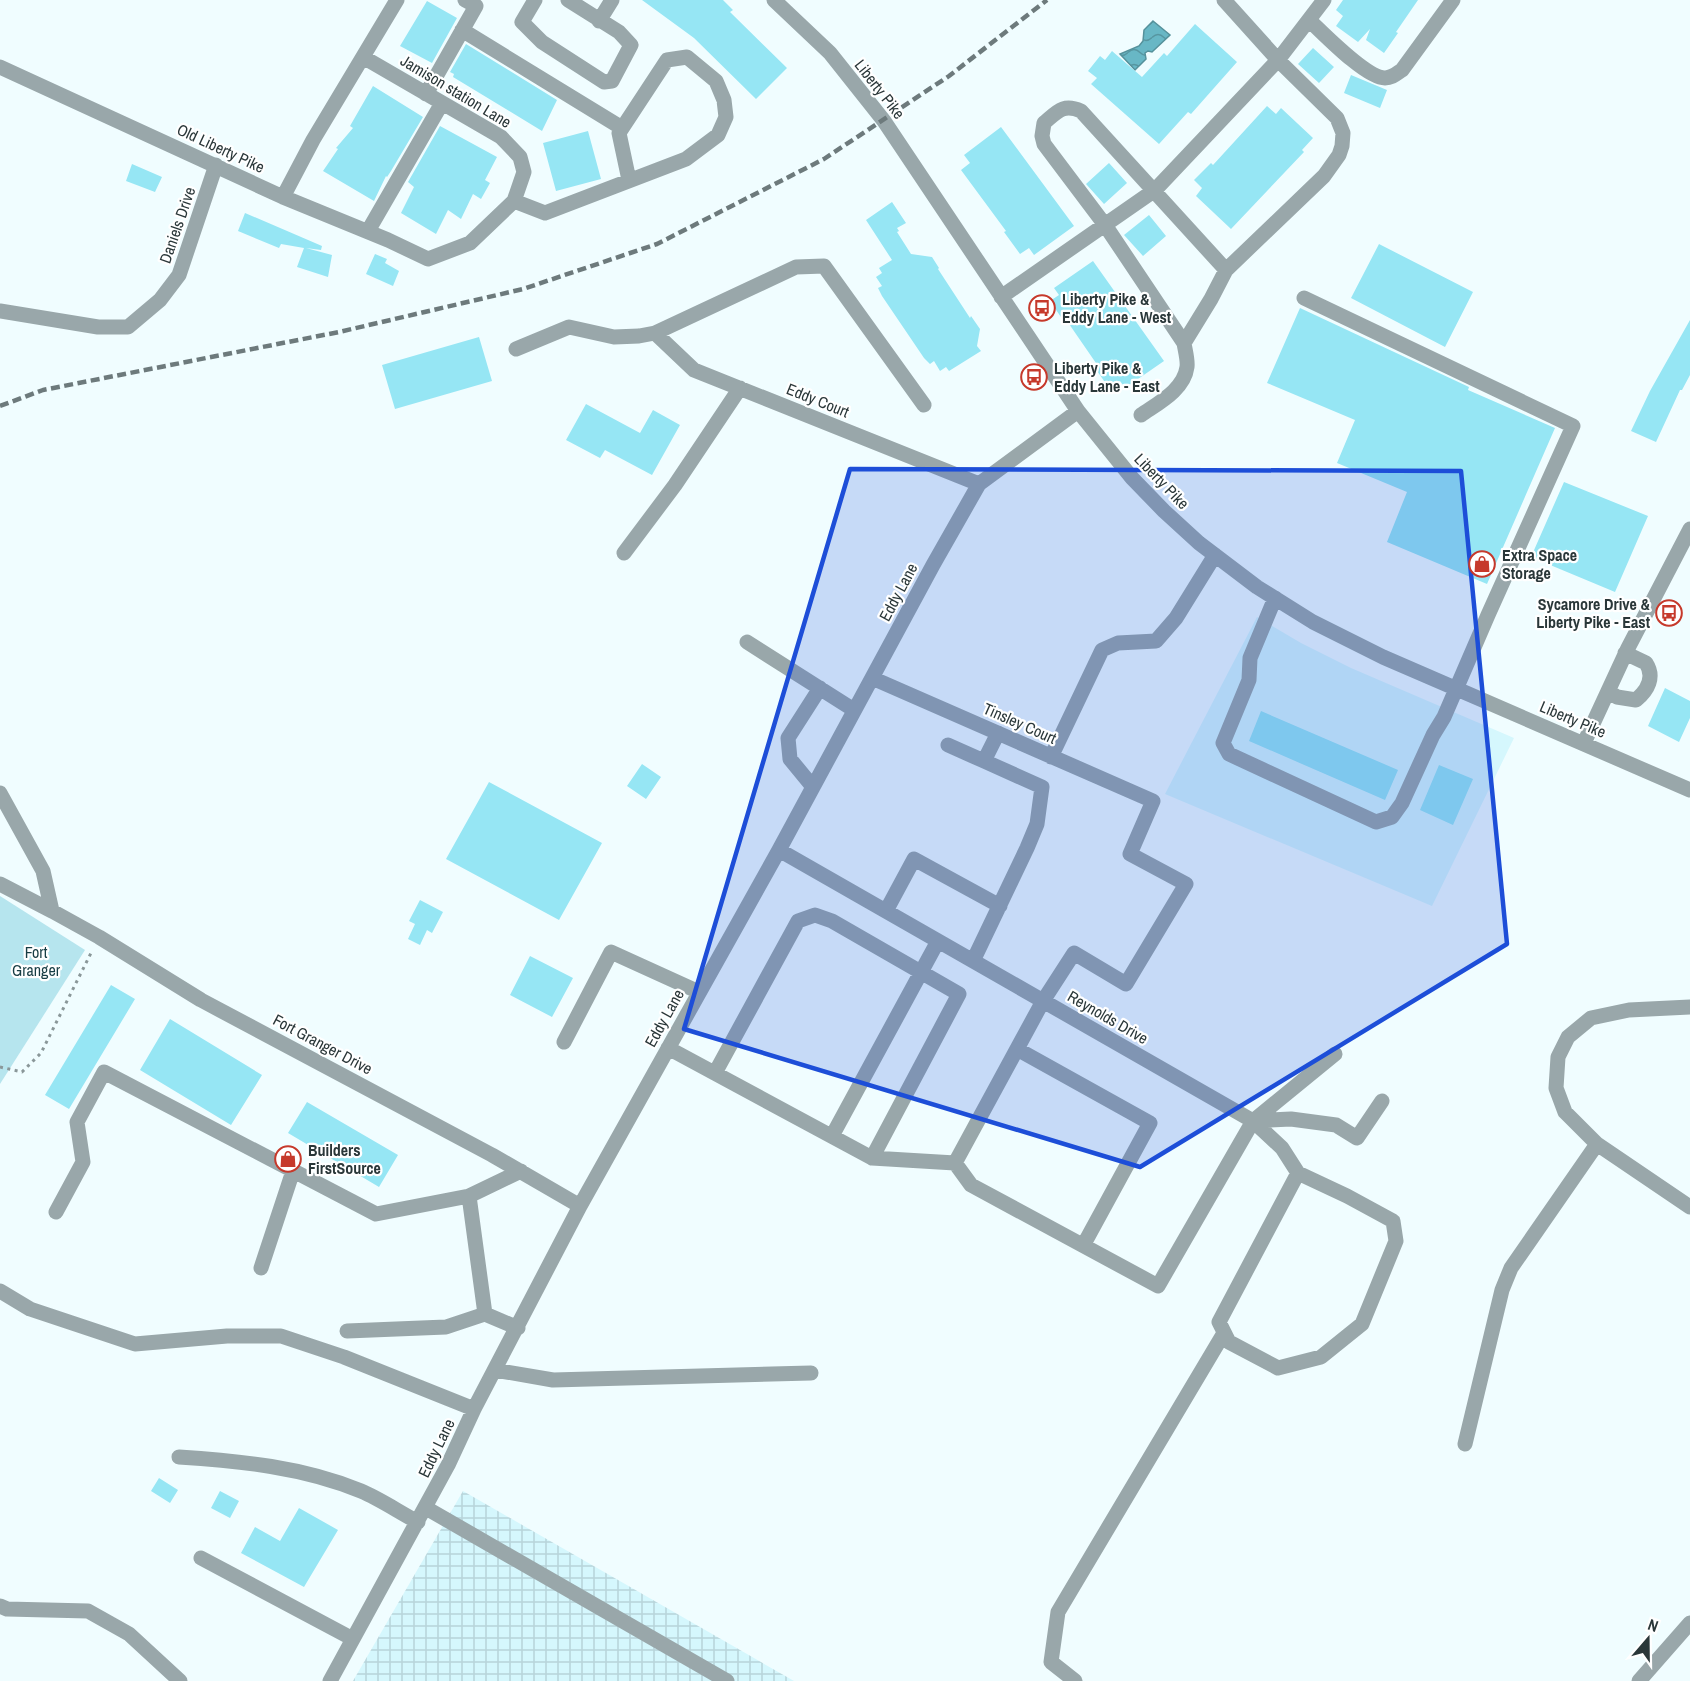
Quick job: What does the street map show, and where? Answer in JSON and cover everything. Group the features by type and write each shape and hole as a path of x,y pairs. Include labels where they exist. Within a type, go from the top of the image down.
{"street":[{"path":"283,196 313,140 397,0"},
{"path":"426,94 476,6 465,0"},
{"path":"535,0 522,22 542,42 604,82 612,81 631,45 619,32 568,0"},
{"path":"599,21 612,0"},
{"name":"Liberty Pike","path":"774,0 830,53 867,99 903,149 1078,411 1132,478 1164,511 1215,555 1257,587 1313,622 1383,657 1690,790"},
{"path":"1184,343 1226,270 1324,176 1339,155 1342,146 1343,133 1337,118 1278,60 1224,0"},
{"path":"1001,297 1153,192 1278,60 1324,0"},
{"path":"1309,21 1368,73 1383,78 1394,76 1402,70 1453,0"},
{"path":"462,30 622,128"},
{"name":"Jamison station Lane","path":"363,57 501,137 520,157 524,172 514,201 470,243 428,259"},
{"path":"514,201 545,213 686,159 718,135 726,117 724,100 716,81 687,57 667,60 619,133 629,180"},
{"name":"Old Liberty Pike","path":"0,67 283,196 428,259"},
{"path":"368,231 442,103"},
{"path":"1141,415 1174,391 1181,382 1187,367 1184,343 1105,225 1044,144 1042,136 1044,123 1062,109 1072,107 1081,111 1226,270"},
{"name":"Daniels Drive","path":"0,311 98,327 128,327 160,300 179,275 216,165"},
{"path":"516,349 569,327 614,337 655,333 796,267 824,266 924,405"},
{"path":"1275,598 1250,658 1249,680 1223,743 1229,754 1376,822 1392,817 1402,803 1433,735 1444,717 1573,426 1304,298"},
{"name":"Eddy Court","path":"655,333 694,370 979,484"},
{"path":"624,553 675,485 740,388"},
{"name":"Eddy Lane","path":"330,1681 426,1508 474,1409 580,1206 779,850 979,484 1078,411"},
{"path":"1584,743 1625,653 1690,529"},
{"path":"1052,757 1102,650 1118,643 1156,641 1176,618 1215,555"},
{"path":"747,642 855,710"},
{"path":"1608,691 1617,697 1636,700 1644,694 1651,676 1646,663 1625,653"},
{"name":"Tinsley Court","path":"872,678 1153,801 1130,854 1186,884 1126,984 1074,953 1043,1001"},
{"path":"813,787 790,759 788,738 820,688"},
{"path":"984,761 998,733"},
{"path":"948,744 1042,787 1037,824 973,961"},
{"path":"0,793 43,871 52,911"},
{"name":"Reynolds Drive","path":"779,850 1253,1121 1282,1148 1298,1173"},
{"path":"886,911 914,859 1000,906"},
{"name":"Fort Granger Drive","path":"0,884 99,937 201,1000 521,1171 580,1206"},
{"path":"715,1073 798,921 815,915 832,921 959,994 872,1158"},
{"path":"832,1136 938,941"},
{"path":"564,1042 611,952 699,992"},
{"path":"955,1163 1043,1001"},
{"path":"1690,1007 1629,1010 1591,1018 1568,1037 1558,1057 1556,1088 1565,1112 1597,1144 1690,1208"},
{"path":"668,1048 872,1158 955,1163"},
{"path":"1017,1049 1150,1123 1084,1244"},
{"path":"955,1163 971,1185 1158,1286 1253,1121 1335,1054"},
{"path":"56,1212 83,1162 77,1122 104,1072 376,1214 470,1196 521,1171"},
{"path":"1253,1121 1291,1119 1336,1125 1357,1138 1382,1101"},
{"path":"1465,1444 1502,1290 1511,1268 1597,1144"},
{"path":"261,1268 293,1171"},
{"path":"1298,1173 1393,1221 1396,1241 1362,1324 1321,1357 1278,1368 1229,1342 1219,1322 1298,1173"},
{"path":"470,1196 485,1314"},
{"path":"0,1291 30,1309 135,1344 227,1336 281,1336 344,1357 474,1409"},
{"path":"347,1331 446,1327 485,1314 518,1328"},
{"path":"1075,1681 1051,1662 1058,1612 1224,1333"},
{"path":"495,1370 553,1380 812,1373"},
{"path":"179,1457 241,1461 305,1473 361,1491 418,1521"},
{"path":"426,1508 727,1681"},
{"path":"201,1558 354,1639"},
{"path":"0,1606 7,1609 88,1611 129,1634 180,1681"},
{"path":"1639,1681 1690,1623"}],"path":[{"path":"0,1067 22,1072 41,1053 99,937"}],"highlighted area":[{"path":"850,469 1461,471 1507,944 1140,1167 684,1029"}],"shaded area":[{"path":"1257,617 1301,643 1351,668 1514,738 1432,906 1165,794"},
{"path":"463,1491 794,1681 353,1681"}],"green space":[{"name":"Fort Granger","path":"0,896 85,950 0,1084"}],"water":[{"path":"1153,21 1170,35 1152,52 1145,53 1146,59 1135,70 1120,54 1139,46 1143,41 1144,30"}],"building":[{"path":"642,0 723,0 733,10 730,12 787,68 756,99 694,38"},
{"path":"1343,0 1418,0 1384,53 1366,40 1370,29 1358,42 1336,26 1343,16 1336,10"},
{"path":"427,1 457,18 432,63 400,46"},
{"path":"1195,24 1237,62 1191,114 1188,112 1159,144 1091,84 1097,78 1088,71 1100,56 1105,60 1112,51 1142,77 1164,53 1167,56"},
{"path":"466,44 557,100 542,131 453,77 454,74 450,72"},
{"path":"1313,48 1334,67 1319,83 1298,64"},
{"path":"1351,75 1387,90 1380,108 1344,93"},
{"path":"373,86 423,117 386,176 374,201 323,171 338,149 336,148 353,128 350,126"},
{"path":"1267,106 1276,114 1281,108 1313,138 1302,150 1304,152 1231,229 1196,196 1202,188 1194,180 1211,163 1213,165"},
{"path":"440,126 497,157 485,180 490,183 481,199 473,194 461,219 448,210 436,234 401,213 414,187 408,182"},
{"path":"1001,127 1074,226 1034,255 1029,248 1020,254 961,170 970,163 964,155"},
{"path":"588,131 601,179 556,191 543,143"},
{"path":"1109,163 1127,183 1104,204 1086,184"},
{"path":"132,164 162,177 155,192 126,181"},
{"path":"892,202 906,223 897,228 899,231 897,232 911,254 932,257 970,318 971,316 980,329 977,346 981,351 949,371 946,367 940,371 934,361 930,364 924,358 878,288 882,286 876,277 882,273 879,268 892,260 866,220"},
{"path":"245,213 322,246 321,250 306,248 332,255 328,277 297,267 304,248 281,244 279,248 238,231"},
{"path":"1149,215 1166,236 1143,256 1124,235"},
{"path":"1379,244 1473,292 1445,347 1351,298"},
{"path":"375,254 387,259 385,263 399,271 393,286 366,274"},
{"path":"1093,261 1164,361 1125,388 1120,381 1109,388 1095,368 1098,366 1050,301 1059,295 1054,288"},
{"path":"1300,308 1469,387 1468,390 1555,428 1487,584 1387,542 1407,492 1337,463 1355,420 1267,383"},
{"path":"1690,320 1690,375 1680,390 1656,442 1631,431 1650,391"},
{"path":"479,337 492,381 395,409 382,365"},
{"path":"586,404 640,433 653,410 680,425 652,475 605,450 600,458 566,440"},
{"path":"1564,482 1648,516 1615,592 1531,557"},
{"path":"1665,688 1690,701 1690,718 1679,742 1648,726"},
{"path":"1261,711 1398,770 1385,800 1249,741"},
{"path":"642,764 661,777 646,799 627,786"},
{"path":"1439,765 1473,779 1453,825 1420,810"},
{"path":"489,782 602,843 559,920 446,859"},
{"path":"420,900 443,912 432,933 427,930 420,945 408,939 415,924 409,921"},
{"path":"530,956 573,978 552,1017 510,995"},
{"path":"111,985 135,999 69,1109 45,1095"},
{"path":"170,1019 262,1075 231,1125 140,1070"},
{"path":"307,1102 398,1155 379,1187 288,1133"},
{"path":"159,1478 178,1490 170,1503 151,1491"},
{"path":"220,1491 239,1501 230,1518 211,1508"},
{"path":"299,1508 338,1530 304,1587 241,1553 255,1527 280,1541"}],"railway":[{"path":"0,406 43,390 339,332 523,289 657,244 824,159 949,76 1047,0"}],"place":[{"name":"Liberty Pike & Eddy Lane - West","path":"1042,308"},
{"name":"Liberty Pike & Eddy Lane - East","path":"1034,377"},
{"name":"Extra Space Storage","path":"1482,564"},
{"name":"Sycamore Drive & Liberty Pike - East","path":"1669,613"},
{"name":"Builders FirstSource","path":"288,1159"}]}
